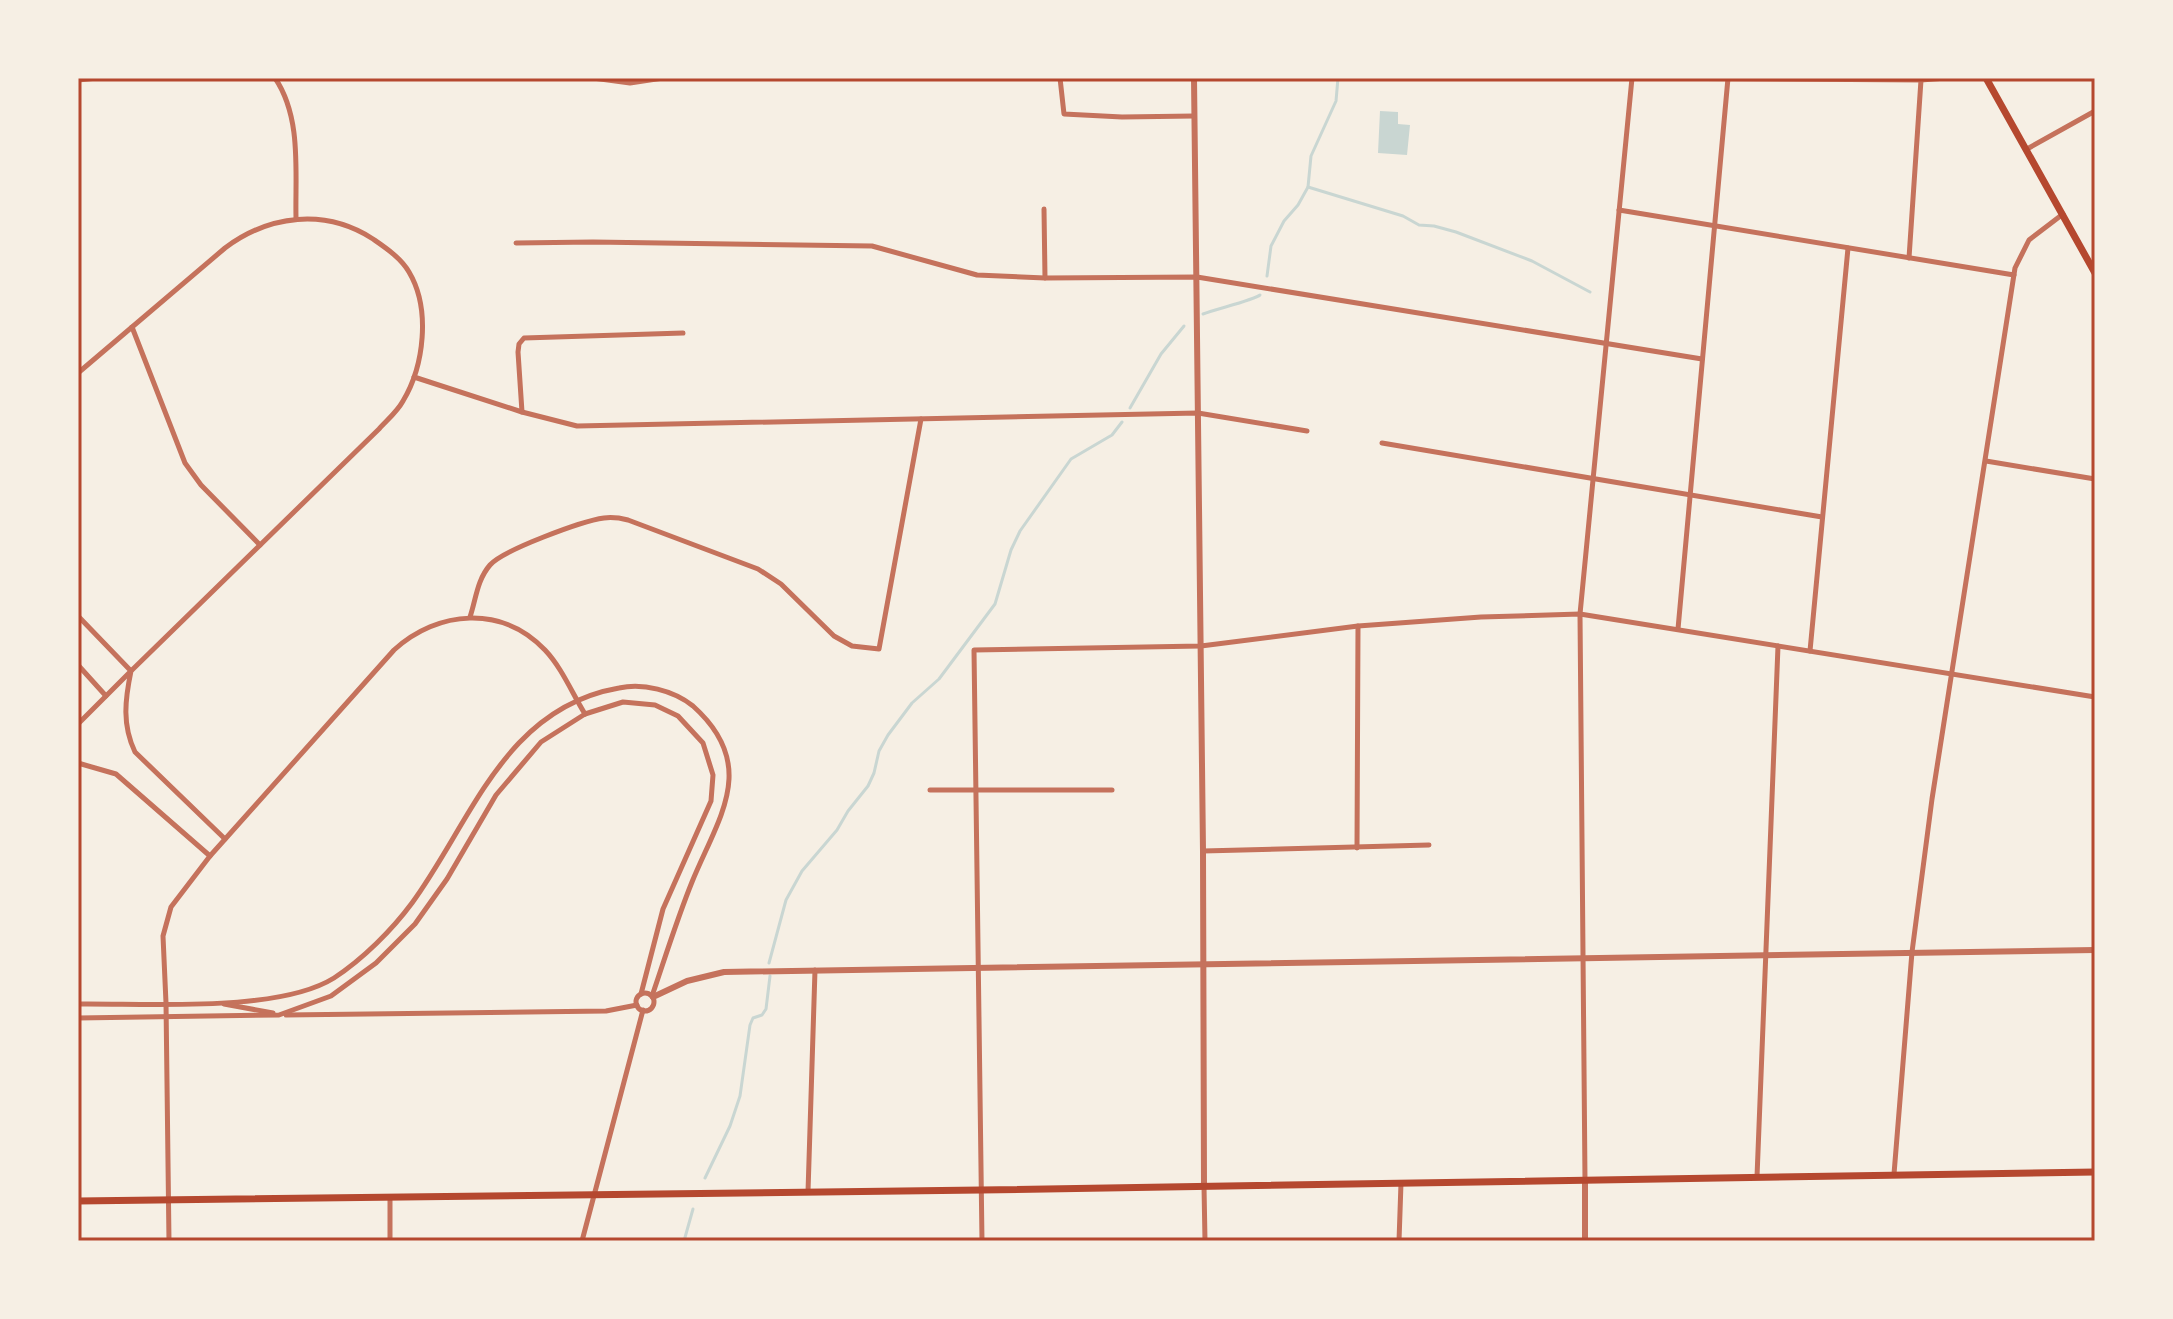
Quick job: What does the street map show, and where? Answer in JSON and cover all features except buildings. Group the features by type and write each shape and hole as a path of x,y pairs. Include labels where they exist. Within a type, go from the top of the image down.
{"main road":[{"path":"1986,78 2095,273"},
{"path":"78,1201 2095,1172"}],"street":[{"path":"78,80 97,78"},
{"path":"275,78 291,112 296,218"},
{"path":"593,78 630,83 663,78"},
{"path":"1060,78 1064,114 1194,116"},
{"path":"1194,78 1205,1241"},
{"path":"1585,1241 1580,614 1630,78 1946,78"},
{"path":"1678,629 1728,79"},
{"path":"1909,258 1921,80"},
{"path":"2027,149 2095,111"},
{"path":"1044,209 1045,278"},
{"path":"1619,210 2014,275"},
{"path":"1894,1174 1912,952 1951,674 2014,275 2029,240 2063,214"},
{"path":"78,373 239,237 268,224 296,218 329,221 355,229 391,252 409,272 418,298 422,326 420,354 414,377 401,404 78,724"},
{"path":"516,243 872,246 966,273 1045,278 1197,277 1702,359"},
{"path":"1810,651 1848,248"},
{"path":"132,327 185,463 201,485 260,545"},
{"path":"522,412 518,352 524,338 683,333"},
{"path":"414,377 522,412 577,426 1198,413 1307,431"},
{"path":"470,617 482,575 495,560 588,522 616,518 758,569 781,584 834,636 852,646 879,649 921,419"},
{"path":"1382,443 1822,517"},
{"path":"1986,461 2095,479"},
{"path":"982,1241 974,650 1201,646 1358,626 1580,614 2095,697"},
{"path":"78,616 131,671"},
{"path":"169,1241 163,936 171,907 210,856 394,650 410,636 437,622 470,617 512,626 535,641 552,658 585,714"},
{"path":"1357,848 1358,626"},
{"path":"1757,1177 1778,646"},
{"path":"78,665 106,696"},
{"path":"131,671 125,712 129,740 135,752 225,839"},
{"path":"78,1004 215,1003 271,999 308,990 333,978 355,962 413,902 479,795 511,750 542,723 577,701 625,687 646,687 670,693 687,702 702,716 716,735 725,757 729,782 726,807 691,883 652,996 653,1006 643,1010"},
{"path":"215,1003 279,1015 331,996 354,981 396,945 432,902 504,784 541,742 585,714 623,702 655,705 688,724 703,743 711,764 713,787 711,801 663,909 637,1005"},
{"path":"78,763 116,774 210,856"},
{"path":"930,790 1112,790"},
{"path":"1203,851 1429,845"},
{"path":"641,994 652,996 687,981 724,972 2095,950"},
{"path":"808,1192 815,970"},
{"path":"637,1005 643,1010"},
{"path":"78,1018 606,1011 637,1005"},
{"path":"582,1241 643,1010"},
{"path":"1399,1241 1401,1183"},
{"path":"390,1198 390,1241"}],"shaded area":[{"path":"1380,111 1398,112 1398,124 1410,125 1407,155 1378,153"}],"waterway":[{"path":"1267,276 1271,246 1308,187 1311,156 1336,101 1338,78"},
{"path":"1308,187 1403,216 1419,225 1456,232 1532,261 1590,292"},
{"path":"1203,314 1260,295"},
{"path":"1130,408 1161,354 1184,326"},
{"path":"769,963 786,900 802,871 837,830 868,786 879,751 888,735 912,703 939,679 995,604 1020,531 1071,459 1112,435 1122,422"},
{"path":"705,1178 730,1126 740,1096 750,1025 753,1018 762,1015 766,1009 770,976"},
{"path":"684,1241 693,1209"}]}
